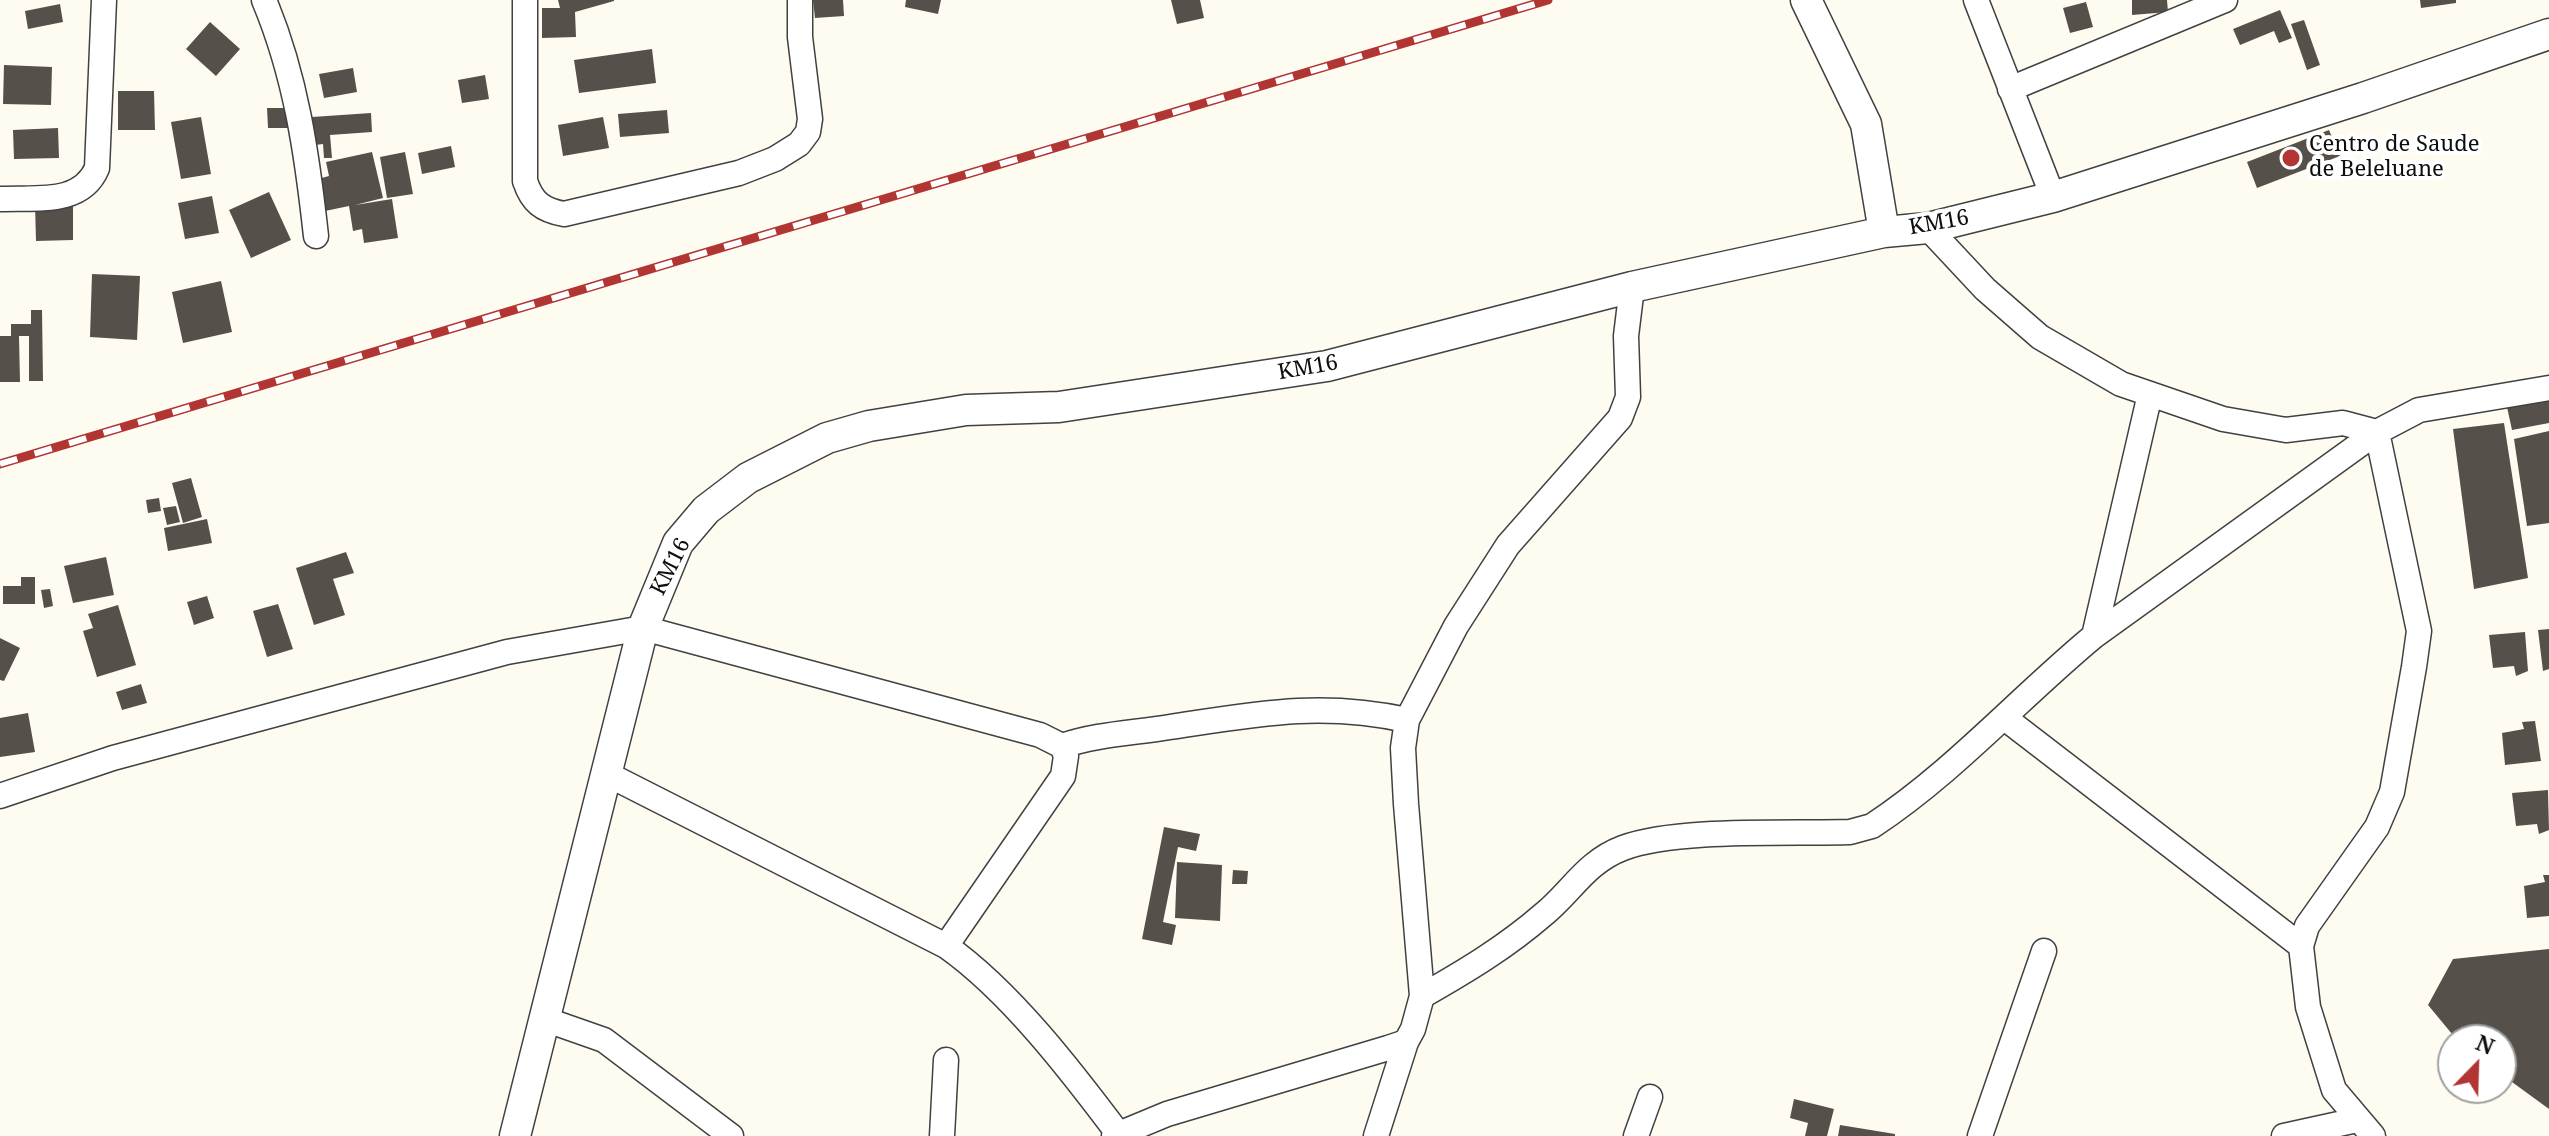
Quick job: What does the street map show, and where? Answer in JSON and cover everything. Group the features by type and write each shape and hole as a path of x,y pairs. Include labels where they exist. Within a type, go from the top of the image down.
{"street":[{"path":"0,199 70,195 83,189 93,177 97,168 104,0"},
{"path":"264,0 283,45 302,126 316,236"},
{"path":"525,0 525,181 532,200 550,211 564,214 739,173 775,159 799,144 808,132 810,119 800,37 800,0"},
{"path":"1806,0 1862,113 1884,232"},
{"path":"1976,0 2053,197"},
{"path":"2010,89 2225,0"},
{"name":"KM16","path":"515,1136 643,628 678,543 706,510 748,478 827,438 869,426 966,410 1059,407 1327,366 1632,287 1884,232 1928,228 2053,197 2348,103 2549,34"},
{"path":"1928,228 1985,289 2040,337 2121,384 2223,419 2286,430 2343,423 2377,432"},
{"path":"1376,1136 1422,996 1405,790 1403,748 1407,720 1456,626 1508,545 1620,418 1628,397 1626,336 1632,287"},
{"path":"1422,996 1495,955 1548,911 1578,876 1623,848 1669,838 1850,832 1872,826 2006,719 2055,668 2094,636 2377,432 2419,410 2549,388"},
{"path":"2094,636 2150,394"},
{"path":"2365,1128 2334,1090 2308,1007 2301,946 2307,926 2377,827 2392,792 2416,655 2419,631 2414,601 2377,432"},
{"path":"0,796 113,758 507,652 643,628 1040,735 1062,746 1066,756 1063,776 946,946"},
{"path":"1062,746 1096,736 1281,709 1368,712 1407,720"},
{"path":"2006,719 2301,946"},
{"path":"605,773 946,946 976,967 1007,999 1118,1135 1167,1114 1406,1042"},
{"path":"1980,1136 2044,951"},
{"path":"544,1019 604,1040 731,1136"},
{"path":"942,1136 946,1060"},
{"path":"1636,1136 1650,1097"},
{"path":"2284,1136 2365,1128"}],"building":[{"path":"558,0 614,1 575,12 576,37 542,38 542,8 560,8"},
{"path":"813,0 843,0 844,16 815,18"},
{"path":"906,0 941,0 938,14 905,7"},
{"path":"1171,0 1200,0 1204,18 1177,24"},
{"path":"2132,0 2167,0 2168,12 2132,15"},
{"path":"2420,0 2456,0 2456,3 2421,8"},
{"path":"2086,2 2093,27 2070,33 2063,8"},
{"path":"60,4 63,22 28,29 25,11"},
{"path":"2280,10 2292,38 2279,43 2274,31 2240,45 2233,29"},
{"path":"2304,20 2320,65 2307,70 2291,24"},
{"path":"210,22 240,49 216,76 186,49"},
{"path":"652,49 656,83 579,93 574,60"},
{"path":"4,65 52,67 51,105 3,104"},
{"path":"353,68 357,92 324,98 319,74"},
{"path":"485,75 489,99 462,103 458,80"},
{"path":"118,91 154,91 155,130 118,130"},
{"path":"267,108 294,108 295,128 268,128"},
{"path":"667,110 669,133 620,137 618,114"},
{"path":"371,113 372,132 330,135 332,158 324,158 323,144 315,145 312,117"},
{"path":"201,117 211,174 181,179 171,122"},
{"path":"603,117 609,148 563,156 558,125"},
{"path":"58,128 59,158 14,159 13,130"},
{"path":"2329,130 2340,156 2257,188 2247,162"},
{"path":"451,146 455,167 422,174 418,153"},
{"path":"372,152 383,198 355,205 392,199 398,238 364,243 362,229 353,231 349,206 325,211 318,179 329,176 326,162"},
{"path":"405,152 413,194 387,198 380,157"},
{"path":"269,192 291,240 251,258 229,210"},
{"path":"212,196 219,233 185,239 178,203"},
{"path":"35,204 73,204 73,240 36,241"},
{"path":"92,274 140,276 137,340 90,337"},
{"path":"221,281 232,332 183,343 172,292"},
{"path":"31,310 42,310 43,381 29,381 29,336 19,336 20,382 0,382 0,336 11,336 11,324 31,324"},
{"path":"2549,400 2549,423 2512,430 2507,407"},
{"path":"2504,423 2528,578 2474,589 2453,429"},
{"path":"2549,431 2549,523 2527,526 2514,439"},
{"path":"191,478 202,517 183,523 172,483"},
{"path":"159,498 161,511 148,513 146,500"},
{"path":"176,506 180,522 167,525 163,508"},
{"path":"207,519 212,543 168,551 164,528"},
{"path":"346,552 354,573 333,579 345,615 314,625 296,568"},
{"path":"106,557 114,595 73,603 64,566"},
{"path":"21,577 35,577 35,604 3,604 3,586 21,586"},
{"path":"50,589 53,606 44,608 41,590"},
{"path":"207,596 214,618 194,625 187,602"},
{"path":"278,604 293,649 267,657 253,611"},
{"path":"118,605 136,665 97,677 83,631 93,628 88,614"},
{"path":"2549,629 2549,669 2543,671 2538,630"},
{"path":"2525,632 2528,671 2516,676 2514,666 2493,668 2489,635"},
{"path":"0,638 20,648 4,681 0,680"},
{"path":"141,684 147,703 122,710 116,692"},
{"path":"28,713 35,752 0,757 0,718"},
{"path":"2535,721 2541,761 2505,765 2502,733 2524,729 2522,722"},
{"path":"2548,790 2549,830 2539,834 2537,824 2516,826 2512,793"},
{"path":"1164,827 1200,834 1196,851 1178,847 1163,922 1176,925 1172,945 1142,939"},
{"path":"1177,862 1222,865 1220,921 1175,918"},
{"path":"1233,870 1248,871 1247,884 1232,884"},
{"path":"2543,875 2549,875 2549,916 2527,918 2524,886 2545,882"},
{"path":"2549,949 2549,1109 2517,1086 2517,1024 2444,1024 2428,1005 2453,959"},
{"path":"1794,1099 1834,1109 1827,1136 1805,1136 1808,1123 1790,1118"},
{"path":"1840,1125 1895,1134 1895,1136 1838,1136"}],"railway":[{"path":"0,464 1548,0"}],"place":[{"name":"Centro de Saude de Beleluane","path":"2291,158"}]}
